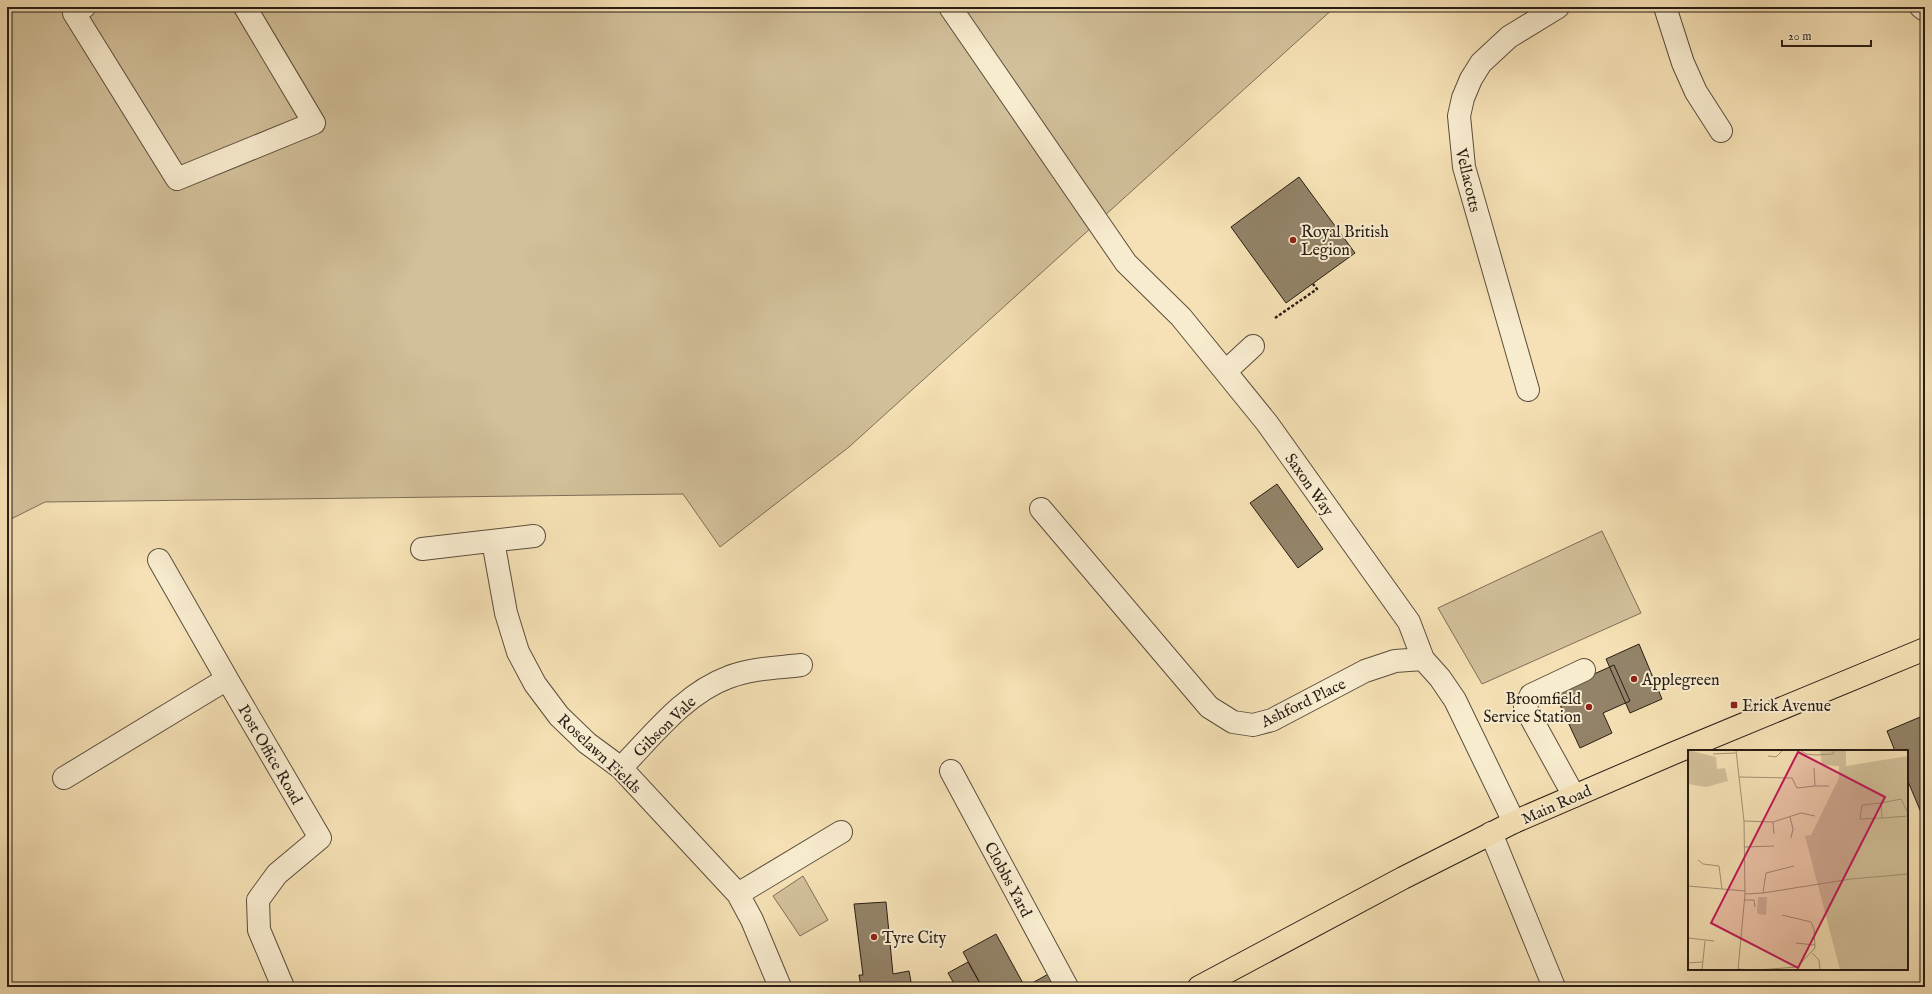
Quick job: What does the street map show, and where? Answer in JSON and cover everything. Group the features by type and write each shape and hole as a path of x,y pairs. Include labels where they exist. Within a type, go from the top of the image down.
{"main road":[{"name":"Main Road","path":"1199,987 1396,882 1514,822 1681,750 1925,649"}],"street":[{"path":"75,9 177,179 314,122 245,7"},
{"name":"Saxon Way","path":"950,7 1126,263 1181,317 1266,423 1409,622 1423,659"},
{"name":"Vellacotts","path":"1528,390 1464,167 1459,116 1463,98 1471,79 1481,63 1509,37 1558,7"},
{"path":"1665,7 1688,74 1696,92 1721,131"},
{"path":"1921,7 1925,10"},
{"path":"1226,372 1253,346"},
{"name":"Ashford Place","path":"1041,509 1209,707 1233,722 1253,725 1272,720 1366,671 1395,661 1423,659"},
{"path":"422,548 534,536"},
{"name":"Roselawn Fields","path":"493,541 506,613 518,652 535,684 558,716 587,743 621,768 738,894 752,920 780,987"},
{"path":"64,778 227,679 159,560"},
{"path":"1423,659 1440,678 1455,700 1514,822"},
{"name":"Gibson Vale","path":"621,768 684,703 708,686 730,676 755,670 801,665"},
{"path":"1574,796 1525,707 1531,695 1584,670"},
{"name":"Post Office Road","path":"227,679 320,838 277,874 258,900 259,930 283,987"},
{"name":"Clobbs Yard","path":"951,771 1067,987"},
{"path":"738,894 841,832"},
{"path":"1491,834 1554,987"}],"path":[{"path":"1275,318 1317,289 1313,284"}],"shaded area":[{"path":"7,7 1335,7 849,447 720,547 683,494 45,502 7,521"},
{"path":"1602,531 1641,613 1482,684 1438,608"},
{"path":"803,876 828,920 800,936 773,896"}],"building":[{"name":"Royal British Legion","path":"1299,177 1355,253 1286,303 1231,227"},
{"path":"1277,484 1323,549 1298,568 1250,503"},
{"name":"Applegreen","path":"1639,644 1662,699 1630,713 1606,659"},
{"name":"Broomfield Service Station","path":"1614,665 1630,701 1603,713 1612,733 1580,748 1554,692"},
{"path":"1925,715 1925,822 1908,781 1908,750 1895,750 1887,731"},
{"name":"Tyre City","path":"886,902 893,974 909,971 912,987 861,987 859,975 863,975 854,904"},
{"path":"996,934 1025,987 982,987 963,952"},
{"path":"968,962 982,987 956,987 948,973"},
{"path":"1052,972 1060,987 1025,987"}],"place":[{"name":"Royal British Legion","path":"1293,240"},
{"name":"Applegreen","path":"1634,679"},
{"name":"Erick Avenue","path":"1734,705"},
{"name":"Broomfield Service Station","path":"1589,707"},
{"name":"Tyre City","path":"874,937"}]}
